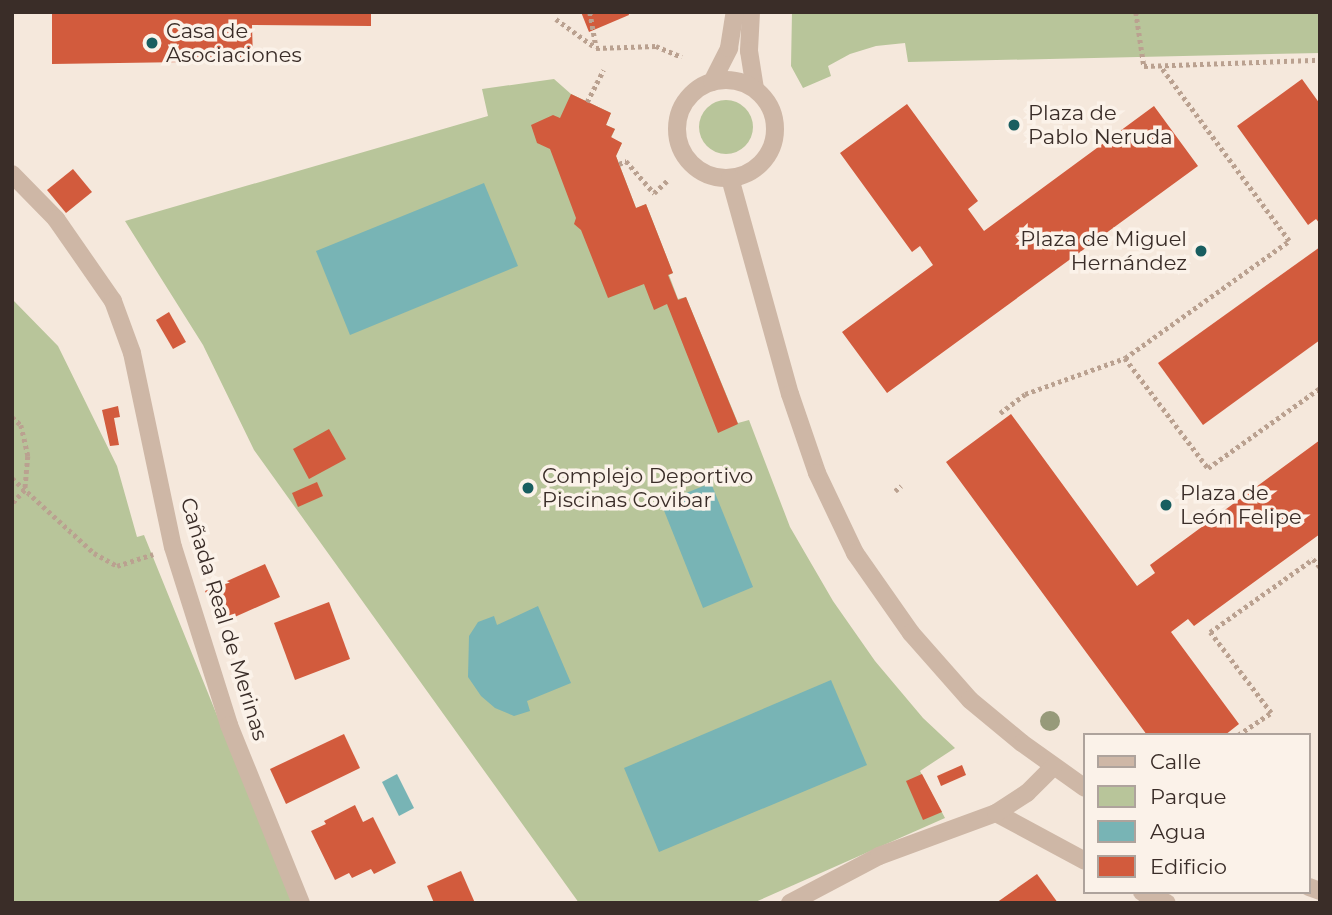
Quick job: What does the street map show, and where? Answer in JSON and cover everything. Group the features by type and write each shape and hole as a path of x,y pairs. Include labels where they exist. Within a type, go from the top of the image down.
{"street":[{"path":"712,82 729,48 735,12"},
{"path":"751,12 749,51 755,89"},
{"path":"734,81 755,89 770,107 775,130 769,153 752,171 730,178 709,176 692,165 680,148 676,128 681,108 694,92 712,82 734,81"},
{"name":"Cañada Real de Merinas","path":"12,174 56,219 113,301 132,353 173,547 229,725 300,903"},
{"path":"730,178 790,394 817,473 855,553 911,633 970,700 1053,767 1084,787"},
{"path":"790,903 879,856 996,813 1027,793 1053,767"},
{"path":"996,813 1084,860"},
{"path":"1147,894 1167,903"}],"path":[{"path":"590,12 596,48"},
{"path":"1136,12 1144,66 1320,60"},
{"path":"556,19 596,48 656,46 682,57"},
{"path":"1000,412 1025,394 1125,358 1289,241 1160,66"},
{"path":"587,102 603,70"},
{"path":"619,164 626,161 654,193 667,181"},
{"path":"1125,358 1208,468 1320,388"},
{"path":"12,418 21,425 28,456 25,491 12,504"},
{"path":"12,478 94,553 117,566 173,547"},
{"path":"895,491 901,486"},
{"path":"1241,733 1270,713 1210,632 1320,554"},
{"path":"1313,559 1320,567"}],"green space":[{"path":"792,12 1320,12 1320,53 908,62 905,43 876,46 850,54 828,66 831,76 803,88 791,66"},
{"name":"Complejo Deportivo Piscinas Covibar","path":"554,79 571,94 611,113 606,125 615,129 611,138 622,143 616,156 636,208 646,204 673,273 669,275 678,299 686,297 738,423 749,420 790,527 833,601 875,661 923,718 955,748 920,771 945,818 753,903 579,903 254,450 203,345 125,221 488,116 482,89"},
{"path":"726,100 745,108 753,127 745,146 726,154 707,146 699,127 707,108"},
{"path":"12,299 58,346 117,466 137,537 144,535 293,903 12,903"}],"water":[{"path":"484,183 518,266 350,335 316,251"},
{"path":"711,483 753,587 703,608 661,503"},
{"path":"538,606 571,683 527,701 530,711 514,716 495,708 481,696 468,677 469,636 478,622 494,616 497,625"},
{"path":"831,680 867,765 659,852 624,768"},
{"path":"397,774 414,808 399,816 382,782"}],"building":[{"name":"Casa de Asociaciones","path":"52,12 371,12 371,26 252,25 253,61 52,64"},
{"path":"581,12 628,12 629,15 589,32"},
{"path":"1302,79 1320,104 1320,224 1316,219 1308,225 1237,126"},
{"path":"571,94 611,113 606,125 615,129 611,137 622,143 616,156 636,208 646,204 673,273 668,275 678,300 686,297 738,424 718,433 667,304 654,310 644,284 608,298 581,230 574,224 576,218 550,149 537,143 531,125 553,115 560,118"},
{"path":"907,104 978,201 968,209 984,231 1154,106 1198,166 887,393 842,332 933,265 920,246 912,252 840,153"},
{"path":"73,169 92,192 66,213 47,190"},
{"path":"1320,247 1320,340 1203,425 1158,363"},
{"path":"169,312 186,342 173,349 156,320"},
{"path":"118,406 120,417 114,418 119,445 110,446 102,410"},
{"path":"1011,414 1137,586 1155,573 1150,565 1320,440 1320,534 1194,626 1188,619 1171,632 1239,724 1228,733 1146,733 946,462"},
{"path":"329,429 346,459 309,479 293,449"},
{"path":"317,482 323,496 298,507 292,493"},
{"path":"265,564 280,597 219,624 205,591"},
{"path":"329,602 350,659 295,680 274,623"},
{"path":"344,734 360,768 286,804 270,769"},
{"path":"962,765 966,775 941,786 937,776"},
{"path":"922,774 942,812 923,820 906,781"},
{"path":"355,805 363,822 373,817 396,863 374,874 371,869 352,878 349,873 335,880 311,831"},
{"path":"461,871 475,903 434,903 427,886"},
{"path":"1037,874 1058,903 996,903"}],"place":[{"name":"Casa de Asociaciones","path":"152,43"},
{"name":"Plaza de Pablo Neruda","path":"1014,125"},
{"name":"Plaza de Miguel Hernández","path":"1201,251"},
{"name":"Complejo Deportivo Piscinas Covibar","path":"528,488"},
{"name":"Plaza de León Felipe","path":"1166,505"}]}
